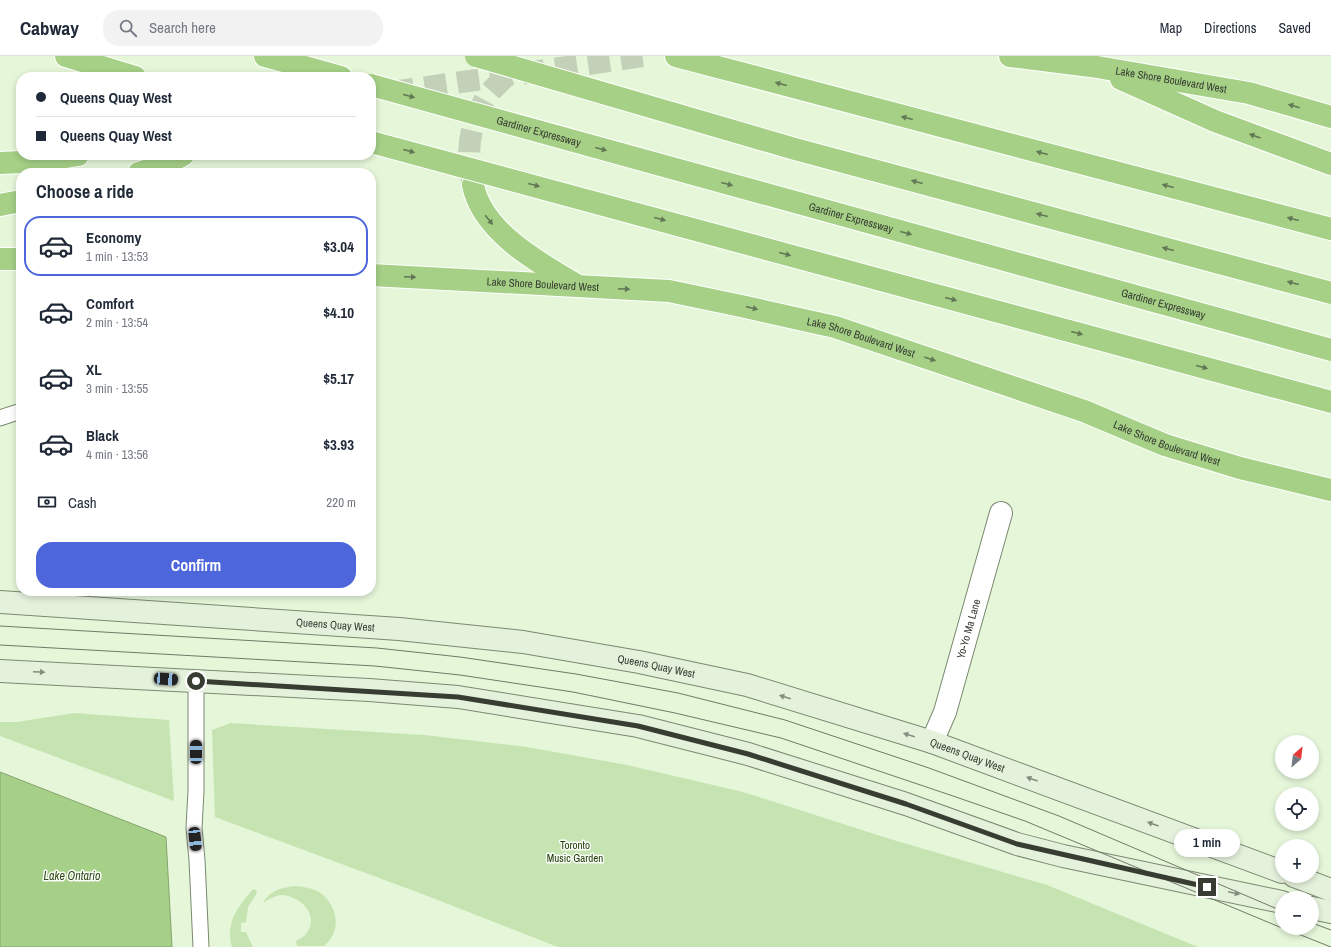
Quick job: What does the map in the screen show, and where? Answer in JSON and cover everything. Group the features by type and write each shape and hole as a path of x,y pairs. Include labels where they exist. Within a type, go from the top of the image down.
{"highway":[{"path":"66,56 119,72"},
{"path":"265,56 323,72"},
{"path":"476,56 795,149 1331,293"},
{"path":"676,56 1331,229"},
{"name":"Lake Shore Boulevard West","path":"1010,56 1091,66 1249,93 1331,117"},
{"path":"1091,66 1215,121 1331,164"},
{"name":"Gardiner Expressway","path":"376,86 1331,350"},
{"path":"376,143 1331,402"},
{"path":"0,163 48,160"},
{"path":"155,168 174,160"},
{"path":"473,185 475,194 491,223 534,261 579,286"},
{"path":"0,205 16,202"},
{"path":"0,259 16,259"},
{"name":"Lake Shore Boulevard West","path":"376,275 669,291 835,327 1084,411 1165,445 1240,468 1331,490"}],"street":[{"name":"Yo-Yo Ma Lane","path":"932,742 945,712 1001,513"},
{"name":"Queens Quay West","path":"0,602 399,629 523,642 639,662 747,685 932,742 1275,869"},
{"path":"0,671 458,697 638,726 748,754 906,804 1017,844 1063,856 1275,901"},
{"path":"1312,883 1331,890"},
{"path":"1319,909 1331,912"}],"lane":[{"path":"0,418 16,413"},
{"path":"196,681 196,791 194,828 201,947"}],"green space":[{"path":"74,713 169,720 174,801 0,736 0,722 17,722"},
{"name":"Toronto Music Garden","path":"231,723 424,735 527,747 627,765 743,792 890,839 1047,885 1198,947 558,947 425,895 215,817 212,730"},
{"path":"295,886 316,890 328,900 332,906 336,920 335,927 333,934 324,946 297,946 296,941 306,934 310,927 311,921 307,908 297,899 280,895 263,903 269,895 276,890"},
{"path":"253,889 256,890 257,893 248,907 246,922 241,923 241,932 246,932 253,947 232,947 230,930 234,915 242,902"}],"water":[{"name":"Lake Ontario","path":"0,772 166,837 172,947 0,947"}],"tunnel":[{"path":"392,92 644,56"},
{"path":"473,185 469,152 475,122 486,97 507,75"}],"tram line":[{"path":"0,626 377,648 460,657 576,674 678,693 785,720 929,768 1059,816 1275,908"},
{"path":"0,645 375,666 460,675 573,692 675,713 781,738 1025,821 1275,925"},
{"path":"1319,926 1331,930"},
{"path":"1301,935 1331,947"}],"route":[{"path":"196,681 370,690 458,697 638,726 748,754 906,804 1017,844 1063,856 1207,887"}]}
